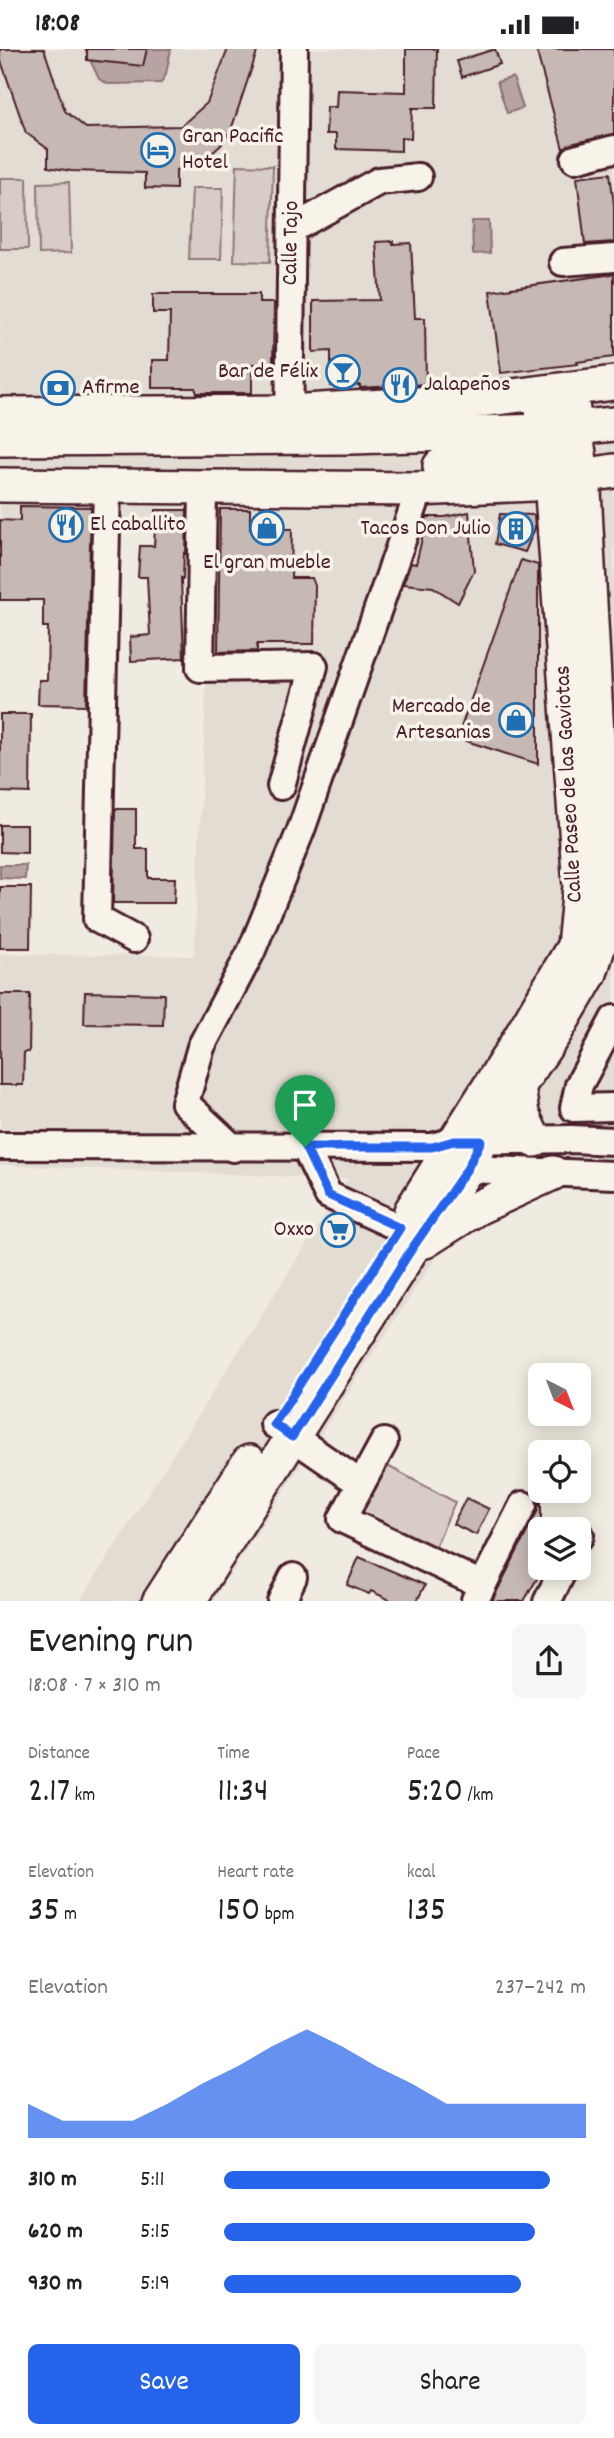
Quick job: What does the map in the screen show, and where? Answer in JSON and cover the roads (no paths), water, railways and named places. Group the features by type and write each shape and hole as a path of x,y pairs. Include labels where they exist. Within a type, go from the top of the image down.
{"main road":[{"path":"0,439 481,400 614,383"},
{"name":"Calle Paseo de las Gaviotas","path":"455,1152 518,1087 556,1031 590,973 605,926 602,825 555,391"},
{"path":"352,437 481,400"},
{"path":"0,414 289,417 352,437 563,455 614,471"},
{"path":"0,485 203,489 489,487 563,455 614,423"},
{"path":"0,468 476,465 614,450"},
{"name":"Calle Paseo de las Gaviotas","path":"159,1601 283,1430 406,1239 574,946 580,886 563,455"},
{"path":"518,1087 522,1114 534,1140"},
{"path":"406,1239 553,1173"},
{"name":"Calle Paseo de las Gaviotas","path":"188,1601 283,1430"}],"street":[{"name":"Calle Tajo","path":"289,417 294,49"},
{"path":"575,159 614,149"},
{"path":"292,229 379,181 418,177"},
{"path":"563,262 614,258"},
{"path":"0,405 289,417 614,372"},
{"path":"107,486 97,919 134,939"},
{"path":"203,489 200,668 314,666 281,786"},
{"path":"233,1148 185,1103 201,1047 251,951 301,830 416,500 417,489"},
{"path":"571,1139 579,1084 610,1037"},
{"path":"574,1108 614,1107"},
{"path":"455,1152 534,1140 614,1141"},
{"path":"0,1146 305,1147 455,1152 553,1173 614,1175"},
{"path":"305,1147 328,1195 406,1239"},
{"path":"283,1430 361,1484"},
{"path":"384,1442 342,1519 478,1593 523,1504"},
{"path":"281,1601 293,1577"},
{"path":"547,1601 558,1580"}],"place":[{"name":"Gran Pacific Hotel","path":"158,150"},
{"name":"Bar de Félix","path":"343,372"},
{"name":"Jalapeños","path":"400,385"},
{"name":"Afirme","path":"58,388"},
{"name":"El caballito","path":"66,525"},
{"name":"El gran mueble","path":"267,528"},
{"name":"Tacos Don Julio","path":"516,529"},
{"name":"Mercado de Artesanias","path":"516,720"},
{"name":"Oxxo","path":"338,1230"}]}
